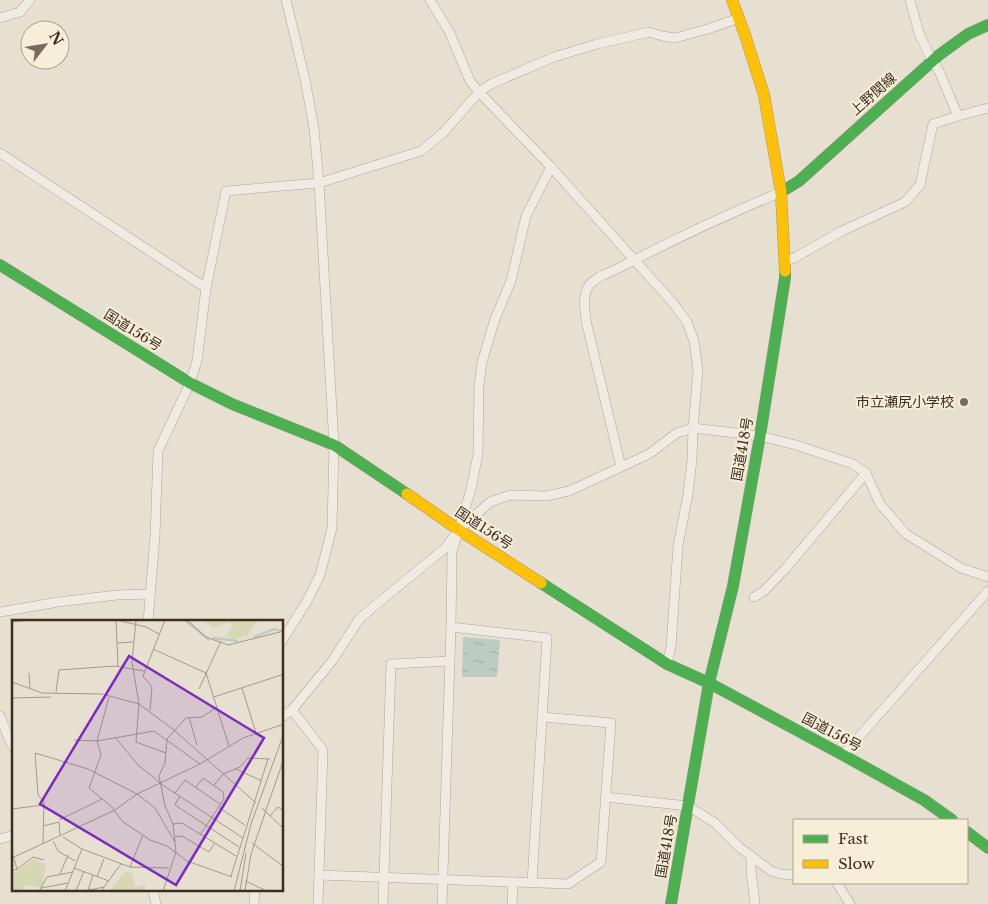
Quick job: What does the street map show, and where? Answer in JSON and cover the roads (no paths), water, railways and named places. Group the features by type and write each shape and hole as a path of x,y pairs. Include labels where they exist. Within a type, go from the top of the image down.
{"main road":[{"name":"国道418号","path":"670,904 709,683 733,586 760,436 785,278 781,192 764,95 732,0"},
{"name":"上野関線","path":"781,192 799,181 932,61 968,34 988,26"},
{"name":"国道156号","path":"0,265 190,382 232,404 334,445 459,530 667,664 709,683 843,755 924,800 951,819"},
{"path":"968,833 988,847"}],"street":[{"path":"2,15 20,12 30,0"},
{"path":"284,638 307,601 320,575 332,528 334,445 319,182 314,128 286,0"},
{"path":"430,0 449,31 470,81 551,167 673,303 687,322 694,341 698,370 692,460 688,494 678,546 671,646 667,664"},
{"path":"910,0 919,33 958,116"},
{"path":"148,620 155,536 158,451 190,382 197,361 206,288 226,192 319,182 421,151 443,133 479,92 491,84 554,57 597,44 649,32 675,38 708,30 739,18"},
{"path":"784,261 796,258 842,231 905,202 920,185 933,124 988,108"},
{"path":"0,153 206,288"},
{"path":"442,904 452,552 471,490 478,454 479,385 482,362 495,319 512,281 526,216 551,167"},
{"path":"621,467 587,325 584,301 588,286 634,260 745,207 781,192"},
{"path":"284,716 292,710 332,661 360,618 445,548 459,530 490,502 510,495 546,496 569,491 649,454 677,433 693,428 760,436 796,445 853,464 866,473 880,504 906,534 961,568 988,577"},
{"path":"754,597 764,590 786,568 866,473"},
{"path":"843,755 988,591"},
{"path":"0,612 68,600 150,594"},
{"path":"451,627 547,638 532,882"},
{"path":"383,904 391,664 450,661"},
{"path":"292,710 323,750 318,904"},
{"path":"0,716 12,744"},
{"path":"319,875 568,884 601,862 611,723 542,717"},
{"path":"605,796 688,806 715,822 750,856 771,870 782,874 793,875"},
{"path":"750,856 755,904"},
{"path":"512,904 513,882"},
{"path":"838,884 850,904"}],"water":[{"path":"463,637 500,640 497,677 462,677"}],"place":[{"name":"市立瀬尻小学校","path":"964,402"}]}
